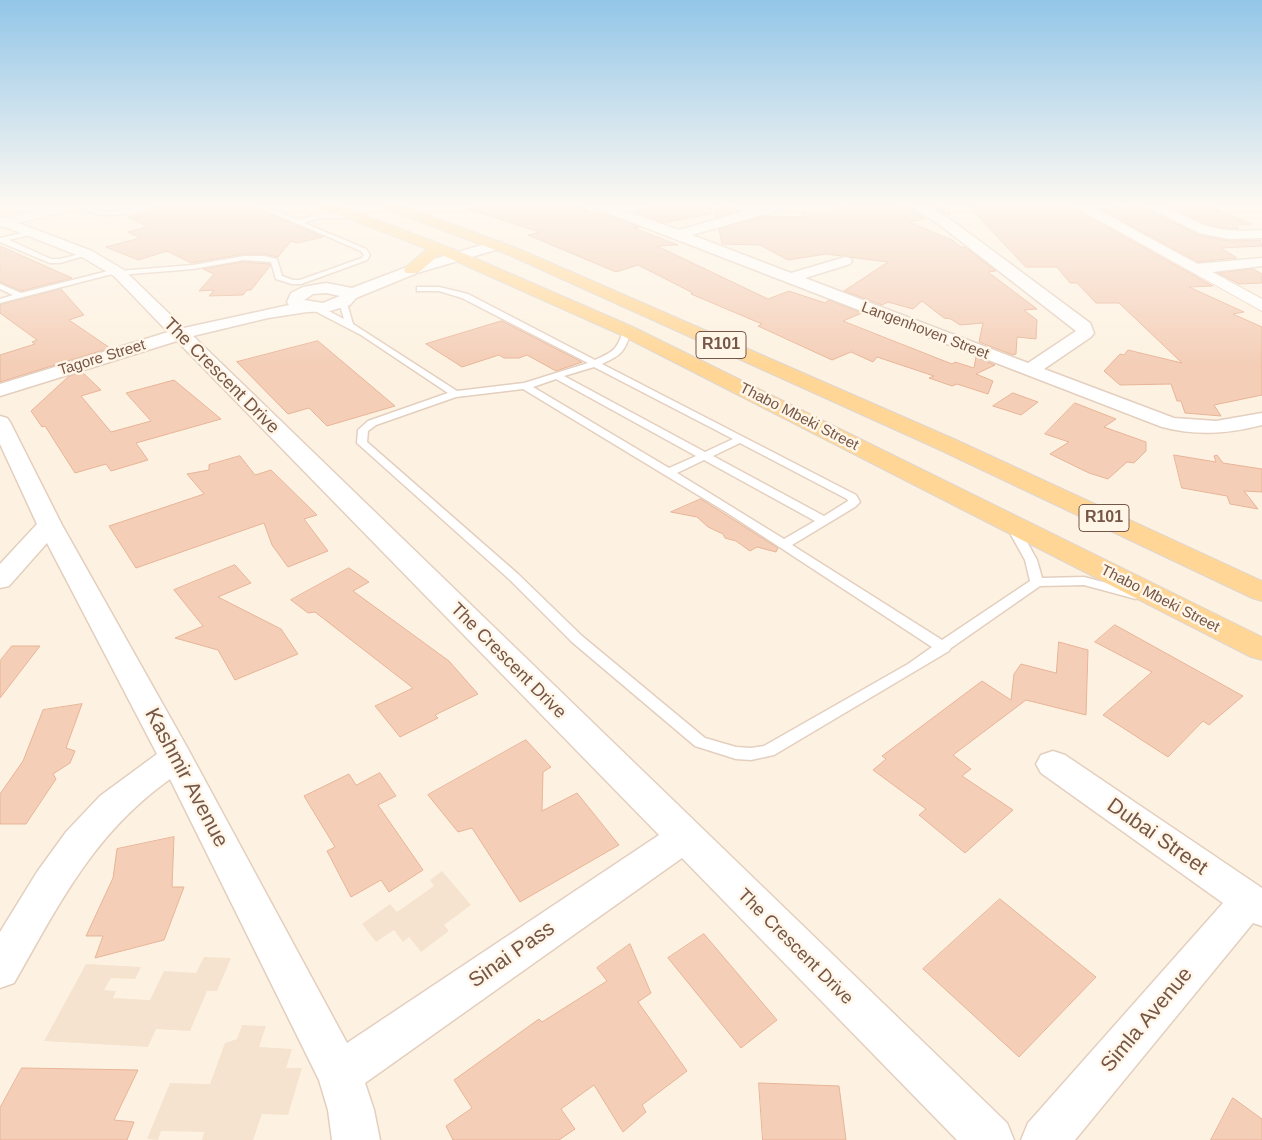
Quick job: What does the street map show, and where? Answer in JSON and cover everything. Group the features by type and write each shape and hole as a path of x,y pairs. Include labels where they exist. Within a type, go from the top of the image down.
{"main road":[{"path":"412,270 427,258"},
{"name":"Thabo Mbeki Street","path":"463,258 627,331 1262,650"},
{"name":"Thabo Mbeki Street","path":"527,258 946,444 1262,592"}],"street":[{"name":"The Crescent Drive","path":"94,258 117,272 990,1140"},
{"name":"Tagore Street","path":"0,390 179,335 263,313 307,294 343,295 451,258"},
{"name":"Langenhoven Street","path":"737,258 1028,371 1169,423 1192,428 1219,429 1262,419"},
{"path":"993,258 1084,327 1085,333 1028,371"},
{"path":"1181,258 1262,298"},
{"path":"1183,258 1262,306"},
{"path":"788,278 845,261"},
{"path":"1202,269 1262,262"},
{"name":"Kashmir Avenue","path":"0,422 50,525 176,758 340,1074 351,1110 356,1140"},
{"path":"0,580 50,525"},
{"path":"0,969 65,861 82,840 112,805 176,758"},
{"name":"Dubai Street","path":"1053,764 1255,905"},
{"name":"Sinai Pass","path":"340,1074 684,837"},
{"name":"Simla Avenue","path":"1045,1140 1255,905"}],"lane":[{"path":"46,258 60,261 71,258"},
{"path":"0,301 117,272 191,267 256,258"},
{"path":"258,258 274,261 279,276 292,282 349,324 455,394"},
{"path":"307,294 366,258"},
{"path":"0,286 20,296"},
{"path":"420,289 439,289 465,296 852,496 854,502 852,506 783,545"},
{"path":"343,295 349,324"},
{"path":"627,331 622,348 612,356 594,364 525,386 455,394 372,423 363,430 362,443 514,577 577,639 700,742 736,753 751,754 768,751 944,648 1037,582 1066,581 1099,584 1170,605"},
{"path":"557,376 824,521"},
{"path":"525,386 668,473 944,648"},
{"path":"668,473 742,439"},
{"path":"1011,524 1031,560 1037,582"}],"shaded area":[{"path":"442,871 471,905 444,925 449,931 421,952 409,937 403,942 394,930 376,942 362,924 390,904 397,912 434,886 430,880"},
{"path":"204,957 231,958 217,991 207,991 190,1031 156,1029 148,1047 44,1041 86,964 141,967 135,979 111,978 104,990 116,991 113,998 150,1000 164,971 196,973"},
{"path":"242,1025 266,1026 259,1047 292,1049 286,1068 302,1068 288,1115 262,1114 253,1140 202,1140 204,1132 161,1131 158,1140 147,1139 170,1083 210,1084 225,1043 237,1039"}],"building":[{"path":"0,258 27,258 72,278 21,291 0,282"},
{"path":"181,258 219,258 191,263"},
{"path":"583,258 683,258 768,299 789,291 825,303 829,300 862,313 843,321 952,364 955,362 974,368 976,357 995,365 976,374 993,381 988,394 957,384 952,386 929,378 934,376 877,357 873,362 851,352 832,360 758,326 762,324 691,294 693,293 638,265 616,272"},
{"path":"859,258 979,258 996,271 988,272 1037,309 1024,310 1037,320 1036,339 1017,337 1016,354 1013,355 979,342 983,323 960,325 951,319 944,318 922,301 913,309 888,302 882,305 844,291 888,262"},
{"path":"1018,258 1163,258 1213,286 1189,287 1244,312 1233,314 1262,327 1262,395 1214,405 1221,416 1185,413 1181,401 1177,401 1171,384 1120,385 1104,371 1120,354 1124,355 1128,350 1182,363 1119,303 1096,303 1077,283 1070,283 1057,267 1026,267"},
{"path":"1191,258 1235,258 1198,262"},
{"path":"244,262 270,264 251,290 247,290 243,295 209,296 214,290 199,291 214,274 203,269"},
{"path":"1253,269 1262,274 1262,283 1239,284 1218,273"},
{"path":"61,289 84,315 69,320 110,348 0,382 0,355 35,344 32,342 37,340 0,313 0,305"},
{"path":"502,321 582,362 556,371 527,355 519,358 504,358 499,355 462,367 426,344"},
{"path":"318,341 395,406 327,426 309,408 288,414 237,362"},
{"path":"82,372 101,390 81,396 111,432 151,421 126,393 174,380 221,419 136,443 148,460 111,471 106,464 75,473 45,426 42,427 31,411 68,377"},
{"path":"1013,393 1038,402 1021,415 993,406"},
{"path":"1075,403 1116,419 1104,427 1146,442 1146,451 1134,463 1127,462 1108,479 1089,473 1050,454 1069,442 1045,434"},
{"path":"1174,455 1216,462 1214,456 1217,455 1223,463 1262,469 1262,492 1244,491 1258,509 1230,504 1227,496 1182,488"},
{"path":"240,456 255,475 271,470 317,515 304,519 328,551 288,567 272,545 264,523 136,568 109,526 204,494 187,474 209,470 209,465"},
{"path":"701,499 778,548 776,552 757,547 750,551 736,541 725,538 723,534 708,527 697,517 671,512"},
{"path":"235,565 251,583 218,597 281,629 298,654 235,680 218,650 175,638 203,626 174,590"},
{"path":"349,568 369,582 353,591 449,661 478,694 435,715 438,718 400,737 375,706 413,688 315,612 308,613 291,600"},
{"path":"1115,625 1243,696 1209,725 1203,721 1168,757 1103,715 1152,672 1095,642"},
{"path":"1059,642 1088,650 1086,715 1026,700 953,755 971,769 962,776 1013,810 965,853 919,815 926,809 873,770 886,759 882,756 982,681 1011,700 1014,674 1021,664 1056,673"},
{"path":"12,646 40,646 0,698 0,661"},
{"path":"82,704 66,748 75,751 70,763 53,774 56,779 26,824 0,824 0,794 23,761 43,710"},
{"path":"526,740 551,767 543,772 542,811 577,793 619,845 520,902 472,828 458,832 428,795"},
{"path":"380,773 396,796 378,805 423,870 389,892 381,880 351,897 327,851 335,847 304,796 349,774 356,785"},
{"path":"174,837 172,887 184,887 164,940 95,958 103,936 86,936 113,878 117,849"},
{"path":"1000,899 1096,977 1019,1057 923,969"},
{"path":"704,934 777,1020 741,1048 668,958"},
{"path":"630,944 651,993 638,1002 687,1071 642,1105 646,1112 623,1132 594,1085 561,1109 575,1129 559,1140 453,1140 446,1126 472,1108 454,1080 539,1019 542,1022 607,981 597,968"},
{"path":"22,1068 138,1070 114,1120 134,1122 127,1140 0,1140 0,1108"},
{"path":"759,1083 839,1086 846,1140 763,1140"},
{"path":"1233,1098 1262,1119 1262,1140 1211,1140"}]}
